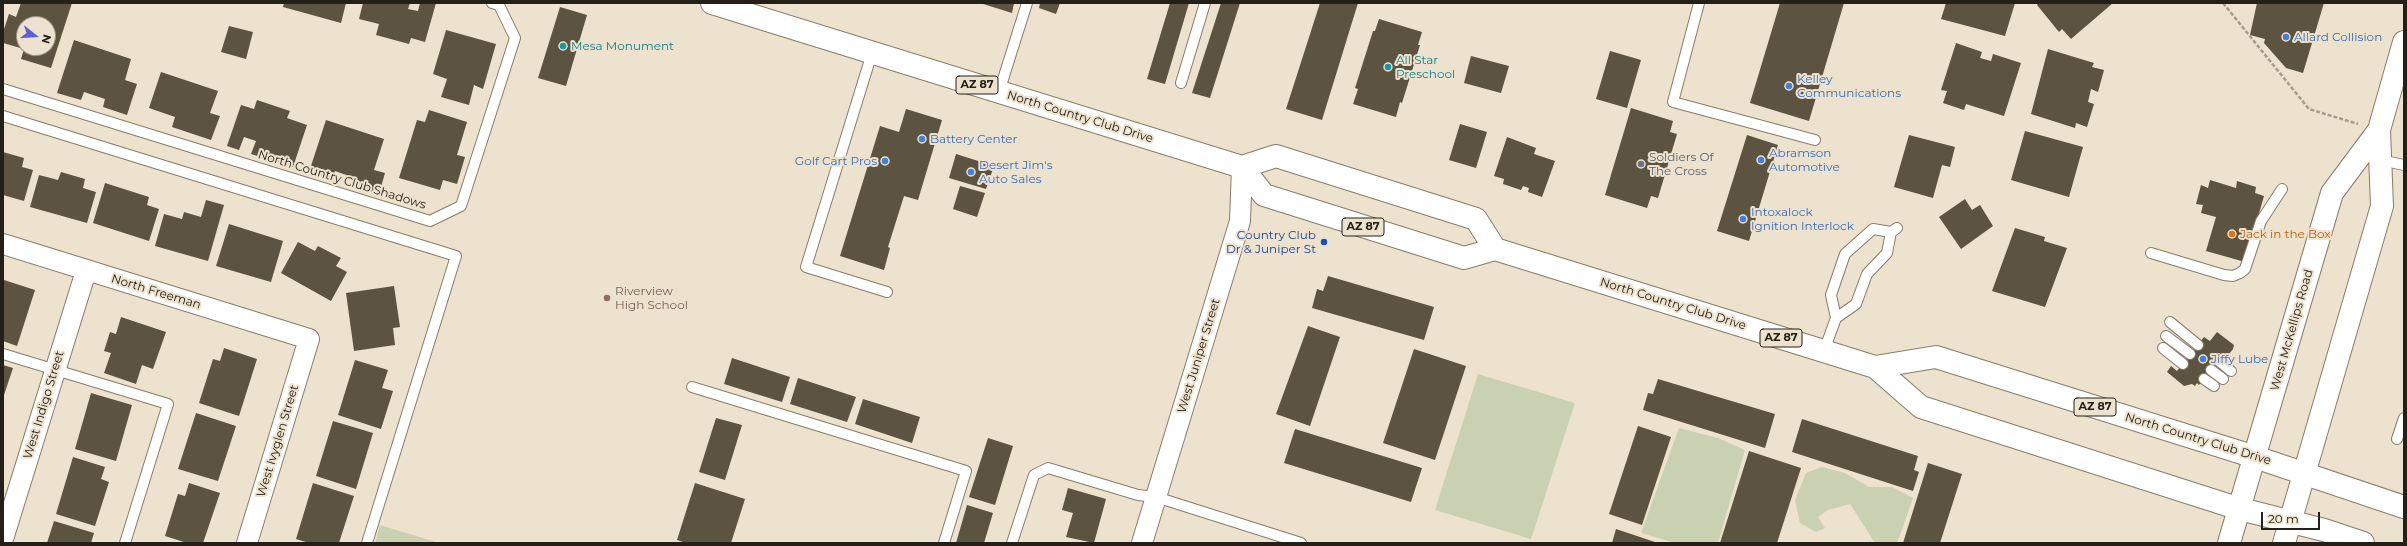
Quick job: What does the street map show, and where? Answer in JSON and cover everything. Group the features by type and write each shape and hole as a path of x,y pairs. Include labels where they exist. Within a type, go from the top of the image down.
{"main road":[{"name":"North Country Club Drive","path":"712,3 1242,167"},
{"name":"West McKellips Road","path":"2287,533 2382,206 2379,130 2404,42"},
{"name":"West McKellips Road","path":"2229,543 2332,192 2379,130"},
{"path":"1242,167 1276,156 1476,219 1495,248"},
{"name":"AZ 87","path":"1242,167 1264,195 1308,210 1464,258 1495,248"},
{"name":"North Country Club Drive","path":"1495,248 1875,367 1921,407 2240,509 2287,533 2324,530 2363,543"},
{"name":"North Country Club Drive","path":"1875,367 1936,357 2255,457 2404,507"}],"street":[{"name":"West Juniper Street","path":"1142,543 1240,221 1242,167"},
{"name":"North Freeman","path":"3,244 309,339"},
{"name":"West Indigo Street","path":"3,539 86,270"},
{"name":"West Ivyglen Street","path":"247,543 309,339"}],"lane":[{"name":"North Country Club Shadows","path":"3,89 430,221 461,206 515,38 499,5 492,3"},
{"path":"999,92 1026,3"},
{"path":"1181,83 1205,3"},
{"path":"1699,3 1673,102 1815,140"},
{"path":"872,53 806,267 888,292"},
{"path":"3,116 456,256 367,543"},
{"path":"2380,160 2404,165"},
{"path":"2151,253 2224,275 2233,276 2240,273 2245,269 2261,221 2282,189"},
{"path":"1824,351 1836,318 1831,295 1844,254 1873,229 1894,230 1887,253 1867,274 1856,304 1836,318"},
{"path":"2170,322 2198,344"},
{"path":"2166,336 2190,354"},
{"path":"2163,348 2183,364"},
{"path":"3,354 168,404 125,543"},
{"path":"2219,361 2231,371"},
{"path":"2211,370 2223,379"},
{"path":"2204,379 2214,386"},
{"path":"692,387 966,471 944,543"},
{"path":"2398,439 2404,418"},
{"path":"1012,543 1034,475 1048,468 1138,495 1156,497 1301,543"}],"path":[{"path":"2223,3 2309,109 2379,130"}],"green space":[{"path":"1478,374 1575,403 1531,539 1435,510"},
{"path":"1679,428 1718,438 1745,450 1718,543 1675,543 1641,533"},
{"path":"1822,467 1845,473 1869,487 1892,487 1913,498 1897,543 1875,543 1850,504 1828,510 1818,517 1825,528 1816,532 1800,523 1795,500 1806,473"},
{"path":"380,525 439,543 375,543"}],"building":[{"path":"21,3 72,3 56,53 56,16 16,16"},
{"path":"284,3 346,3 341,23 283,7"},
{"path":"363,3 410,3 408,9 418,11 420,3 436,3 425,42 411,38 409,44 376,35 379,24 359,19"},
{"path":"980,3 1014,3 1012,13"},
{"path":"1040,3 1060,3 1056,14 1039,8"},
{"path":"1170,3 1189,3 1165,84 1147,79"},
{"path":"1221,3 1240,3 1210,98 1192,93"},
{"path":"1320,3 1358,3 1322,120 1286,109"},
{"path":"1780,3 1844,3 1809,121 1750,103"},
{"path":"1946,3 2015,3 2005,36 1941,19"},
{"path":"2038,3 2113,3 2071,39 2062,29 2059,32 2037,5"},
{"name":"Allard Collision","path":"2257,3 2324,3 2303,73 2286,68 2264,43 2265,39 2250,35"},
{"name":"Mesa Monument","path":"560,7 587,15 566,86 538,78"},
{"path":"9,14 16,17 16,47 3,43 3,32"},
{"name":"All Star Preschool","path":"1379,19 1422,32 1418,45 1420,45 1402,103 1400,102 1396,117 1353,104 1358,89 1355,88 1373,31 1375,31"},
{"path":"229,26 253,32 246,59 221,52"},
{"path":"446,30 496,44 483,89 474,85 469,105 441,97 447,79 433,74"},
{"path":"74,40 131,59 125,80 137,84 127,115 103,107 105,99 84,92 81,100 57,93"},
{"path":"1956,43 1982,52 1980,58 1991,61 1993,54 2021,63 2004,116 1966,104 1964,110 1943,103 1947,91 1941,90"},
{"path":"2048,49 2094,63 2092,67 2104,70 2098,92 2091,89 2088,102 2094,104 2087,127 2076,123 2075,128 2031,114"},
{"path":"1610,51 1641,60 1627,108 1596,99"},
{"path":"22,56 55,56 51,68 21,59"},
{"path":"1471,56 1509,66 1501,93 1464,83"},
{"path":"161,72 218,91 210,113 220,116 211,140 172,127 175,117 149,108"},
{"path":"257,100 290,111 287,118 307,125 293,167 251,154 256,141 244,137 239,150 227,146 241,105 254,109"},
{"name":"Soldiers Of The Cross","path":"1631,108 1673,121 1670,132 1677,134 1658,198 1651,196 1647,208 1605,195"},
{"path":"906,109 942,120 918,200 904,196 888,247 890,248 884,270 840,256 880,126 899,132"},
{"path":"429,110 467,122 457,155 465,157 457,184 443,180 440,190 399,178 417,120 425,122"},
{"path":"326,120 384,139 374,170 385,173 379,194 352,185 355,178 335,171 332,179 309,172"},
{"path":"1460,124 1487,132 1476,168 1449,160"},
{"path":"2025,131 2083,147 2069,197 2011,180"},
{"path":"1747,135 1778,145 1749,241 1717,231"},
{"path":"1909,135 1955,147 1950,167 1942,165 1933,198 1894,187"},
{"path":"1507,137 1536,148 1534,154 1555,161 1542,197 1528,192 1529,188 1523,186 1521,190 1503,184 1504,179 1494,176"},
{"path":"3,152 24,158 22,167 33,170 24,201 3,195"},
{"name":"Desert Jim's Auto Sales","path":"956,154 994,166 986,189 949,178"},
{"path":"61,172 85,179 83,188 96,192 87,223 30,207 39,175 58,180"},
{"name":"Jack in the Box","path":"2210,180 2236,188 2237,181 2256,187 2255,193 2264,196 2245,262 2206,251 2216,217 2201,213 2203,205 2196,204 2201,185 2208,188"},
{"path":"105,183 149,197 147,205 159,209 149,241 93,223"},
{"path":"960,186 985,193 977,217 953,209"},
{"path":"1965,199 1972,210 1980,205 1993,226 1961,249 1939,217"},
{"path":"206,200 224,205 208,261 155,246 164,214 182,219 184,212 201,217"},
{"path":"229,224 283,241 271,282 216,266"},
{"path":"2015,228 2045,237 2044,241 2067,248 2045,307 1992,291"},
{"path":"298,242 315,251 318,246 341,258 336,266 347,272 331,301 281,273"},
{"path":"1328,276 1434,307 1424,340 1312,308 1317,289 1323,291"},
{"path":"4,280 35,290 17,346 3,341"},
{"path":"394,286 400,327 393,328 395,345 354,351 346,293"},
{"path":"121,317 166,332 153,369 142,365 136,384 104,373 111,353 104,351 110,332 116,334"},
{"path":"1308,326 1340,337 1310,426 1276,414"},
{"name":"Jiffy Lube","path":"2217,332 2234,345 2233,349 2224,360 2221,358 2199,385 2197,383 2195,386 2192,384 2184,386 2167,372 2171,366 2177,371 2204,337 2210,341"},
{"path":"224,348 257,359 239,416 199,403 213,359 220,361"},
{"path":"1414,349 1466,366 1435,460 1383,443"},
{"path":"732,358 790,377 782,402 724,384"},
{"path":"355,360 388,370 382,388 393,391 381,429 338,415"},
{"path":"3,365 13,368 3,398"},
{"path":"798,378 856,397 847,422 790,404"},
{"path":"1658,379 1775,414 1765,448 1643,410 1648,393 1653,394"},
{"path":"91,393 132,405 116,461 75,449"},
{"path":"863,399 920,417 912,443 855,424"},
{"path":"196,413 236,426 218,481 178,469"},
{"path":"716,418 742,425 725,480 699,472"},
{"path":"1802,419 1918,456 1914,470 1919,472 1913,491 1792,452"},
{"path":"333,421 373,433 356,489 316,476"},
{"path":"1638,426 1671,437 1642,525 1609,514"},
{"path":"1295,429 1422,468 1411,502 1284,463"},
{"path":"988,438 1013,446 995,505 969,497"},
{"path":"1749,451 1801,468 1777,543 1720,543"},
{"path":"73,457 105,467 101,479 109,482 95,526 56,514"},
{"path":"1928,463 1962,474 1940,543 1903,543"},
{"path":"189,483 220,493 203,543 187,543 165,536 178,494 185,496"},
{"path":"313,483 354,496 339,543 309,543 296,539"},
{"path":"695,483 745,499 731,543 686,543 677,540"},
{"path":"1068,488 1106,499 1094,543 1066,537 1073,513 1062,510"},
{"path":"967,505 993,513 984,543 956,543"},
{"path":"54,521 94,533 91,543 47,543"},
{"path":"1616,529 1658,543 1612,543"}],"place":[{"name":"Allard Collision","path":"2286,37"},
{"name":"Mesa Monument","path":"563,46"},
{"name":"All Star Preschool","path":"1388,67"},
{"name":"Kelley Communications","path":"1789,86"},
{"name":"Battery Center","path":"922,139"},
{"name":"Abramson Automotive","path":"1761,160"},
{"name":"Golf Cart Pros","path":"885,161"},
{"name":"Soldiers Of The Cross","path":"1641,164"},
{"name":"Desert Jim's Auto Sales","path":"971,172"},
{"name":"Intoxalock Ignition Interlock","path":"1743,219"},
{"name":"Jack in the Box","path":"2232,234"},
{"name":"Country Club Dr & Juniper St","path":"1324,242"},
{"name":"Riverview High School","path":"607,298"},
{"name":"Jiffy Lube","path":"2203,359"}]}
